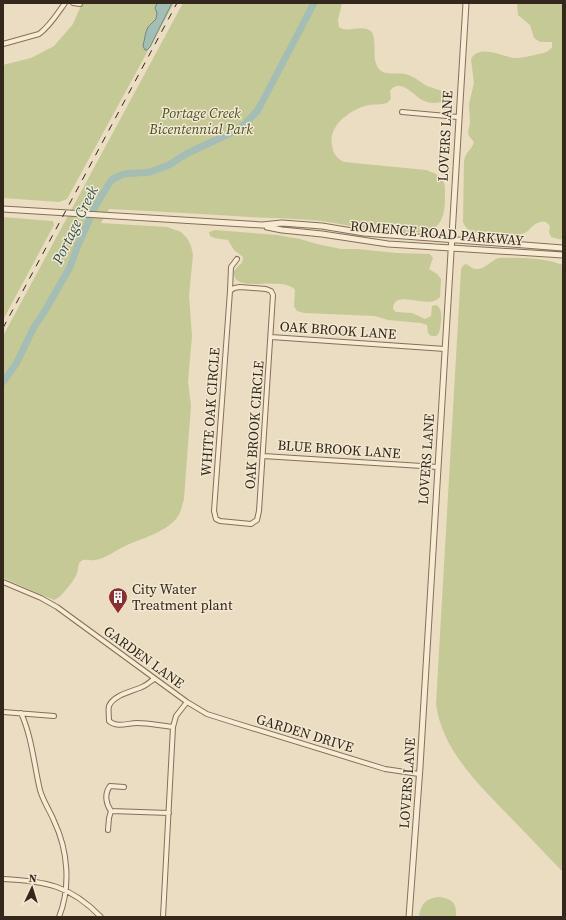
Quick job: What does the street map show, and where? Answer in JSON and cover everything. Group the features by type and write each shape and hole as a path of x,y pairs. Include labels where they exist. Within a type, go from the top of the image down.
{"street":[{"path":"3,44 39,34 49,26 65,3"},
{"path":"73,3 80,4"},
{"name":"LOVERS LANE","path":"409,917 466,3"},
{"path":"402,112 458,117"},
{"name":"ROMENCE ROAD PARKWAY","path":"3,209 262,225 282,223 322,226 364,233 563,248"},
{"name":"ROMENCE ROAD PARKWAY","path":"262,225 282,230 375,242 563,255"},
{"name":"WHITE OAK CIRCLE","path":"237,259 230,268 230,291 214,514 217,520 222,522 251,524 257,520 259,515"},
{"name":"OAK BROOK LANE","path":"230,291 234,288 240,287 266,289 271,291 273,296 271,337 445,349"},
{"name":"OAK BROOK CIRCLE","path":"259,515 271,337"},
{"name":"BLUE BROOK LANE","path":"263,456 438,467"},
{"name":"GARDEN LANE","path":"3,582 34,594 57,607 187,702 176,716 173,727 163,917"},
{"path":"154,679 143,687 127,692 113,700 108,709 109,721 120,725 137,723 173,727"},
{"name":"GARDEN DRIVE","path":"187,702 207,714 229,721 385,769 419,774"},
{"path":"3,712 54,716"},
{"path":"21,713 27,730 42,797 55,822 63,846 65,857 66,891 59,917"},
{"path":"112,811 107,802 108,788 110,786 124,787"},
{"path":"112,811 169,813"},
{"path":"108,830 109,818 112,811"},
{"path":"3,879 28,880 55,885 81,898 101,917"}],"green space":[{"path":"82,3 174,3 67,199 59,202 3,198 3,65 31,58 54,46 73,24"},
{"name":"Portage Creek Bicentennial Park","path":"183,3 342,3 338,20 339,27 343,29 364,28 372,32 377,66 382,72 408,75 427,86 442,91 445,96 441,102 429,102 422,100 402,86 394,87 390,91 391,99 387,103 362,107 348,114 342,119 337,125 332,138 334,153 344,162 426,170 437,175 442,179 445,186 443,217 437,226 427,231 395,232 302,219 109,209 101,223 167,227 181,232 187,238 191,246 193,255 189,296 192,336 188,382 191,405 184,499 178,517 165,528 125,546 103,558 81,561 76,576 63,593 54,600 3,578 3,336"},
{"path":"517,3 563,3 563,240 551,237 549,232 550,226 546,222 535,224 520,235 504,236 472,231 466,227 463,222 464,161 474,142 469,136 468,132 470,123 469,104 474,83 471,59 479,52 491,52 514,58 544,53 552,47 552,42 540,42 534,38 530,25 518,15"},
{"path":"3,217 53,221 54,225 3,320"},
{"path":"215,230 277,235 341,249 430,254 433,258 429,269 437,274 441,279 440,297 435,301 428,302 405,299 399,300 395,303 393,309 396,312 412,313 425,319 431,316 432,306 436,305 439,307 441,313 439,333 436,336 431,336 428,333 427,325 421,323 388,320 375,316 304,313 297,311 294,306 295,290 290,286 282,284 243,283 237,280 234,272 242,262 243,257 234,250 228,240 210,236 209,232"},
{"path":"499,258 540,259 563,265 563,872 486,792 464,766 446,737 436,704 461,270 465,264 474,269 479,269"},
{"path":"438,897 453,902 456,908 456,917 419,917 422,905 430,899"}],"water":[{"path":"157,3 172,3 150,47 145,50 143,46 146,32 148,27 156,19 157,13 155,8"}],"waterway":[{"name":"Portage Creek","path":"3,382 16,364 34,327 70,267 96,205 110,182 124,174 150,172 169,165 186,154 235,131 245,124 258,110 314,3"}],"railway":[{"path":"3,328 177,3"}],"place":[{"name":"City Water Treatment plant","path":"118,614"}]}
